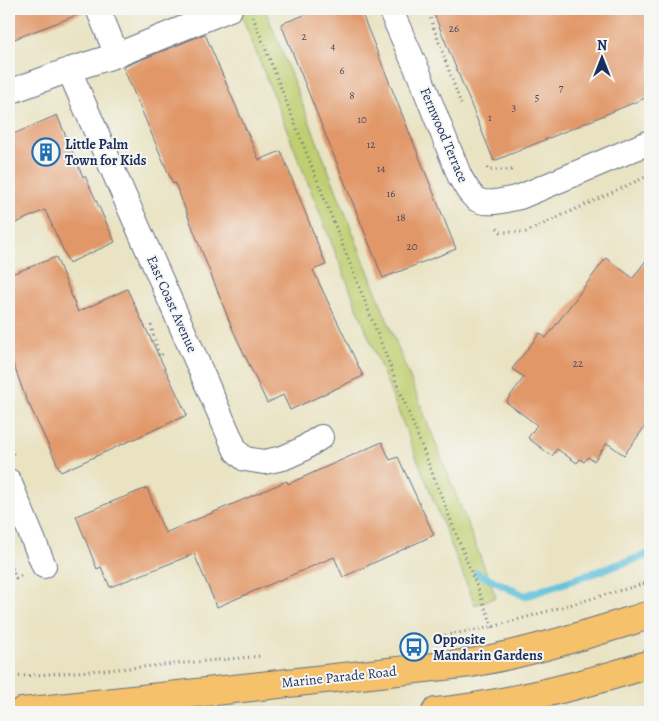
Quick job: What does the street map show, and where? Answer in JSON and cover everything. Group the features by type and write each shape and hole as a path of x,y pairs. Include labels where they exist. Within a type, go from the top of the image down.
{"main road":[{"name":"Marine Parade Road","path":"22,712 471,663 505,657 566,641 650,615"},
{"path":"436,712 528,697 650,664"}],"street":[{"path":"98,9 117,55"},
{"name":"Fernwood Terrace","path":"390,9 419,74 460,177 469,192 480,201 499,201 520,197 650,142"},
{"path":"9,92 240,10"},
{"name":"East Coast Avenue","path":"69,70 236,451 245,459 264,462 283,458 301,450 321,436"},
{"path":"9,481 44,566"}],"path":[{"path":"428,9 464,111"},
{"path":"240,10 505,657"},
{"path":"484,163 488,170 511,171 519,169"},
{"path":"493,226 501,232 526,232 650,175"},
{"path":"427,638 492,627 650,582"},
{"path":"9,677 262,656"}],"green space":[{"path":"239,9 265,9 496,597 475,605"}],"building":[{"path":"9,9 85,9 85,12 9,41"},
{"path":"320,9 360,9 456,249 383,278 281,24"},
{"path":"432,9 650,9 650,96 494,161"},
{"path":"205,34 259,160 281,151 326,265 313,270 363,376 290,410 283,395 267,403 232,328 175,183 173,184 123,67"},
{"path":"57,115 83,177 85,176 115,242 69,263 45,210 9,226 9,136"},
{"path":"650,255 650,420 624,455 607,443 594,461 588,457 584,462 580,459 577,463 557,449 552,456 528,438 537,425 506,402 524,377 512,369 540,333 546,338 606,258 633,278"},
{"path":"56,257 78,312 127,289 187,415 61,472 25,396 9,352 9,275"},
{"path":"382,442 390,460 398,457 434,535 343,577 334,557 217,607 194,554 110,587 101,567 97,569 76,516 147,488 165,533 287,481 288,484"}],"waterway":[{"path":"477,573 525,596 650,554"}],"place":[{"name":"Little Palm Town for Kids","path":"46,152"},
{"name":"Opposite Mandarin Gardens","path":"414,647"}]}
